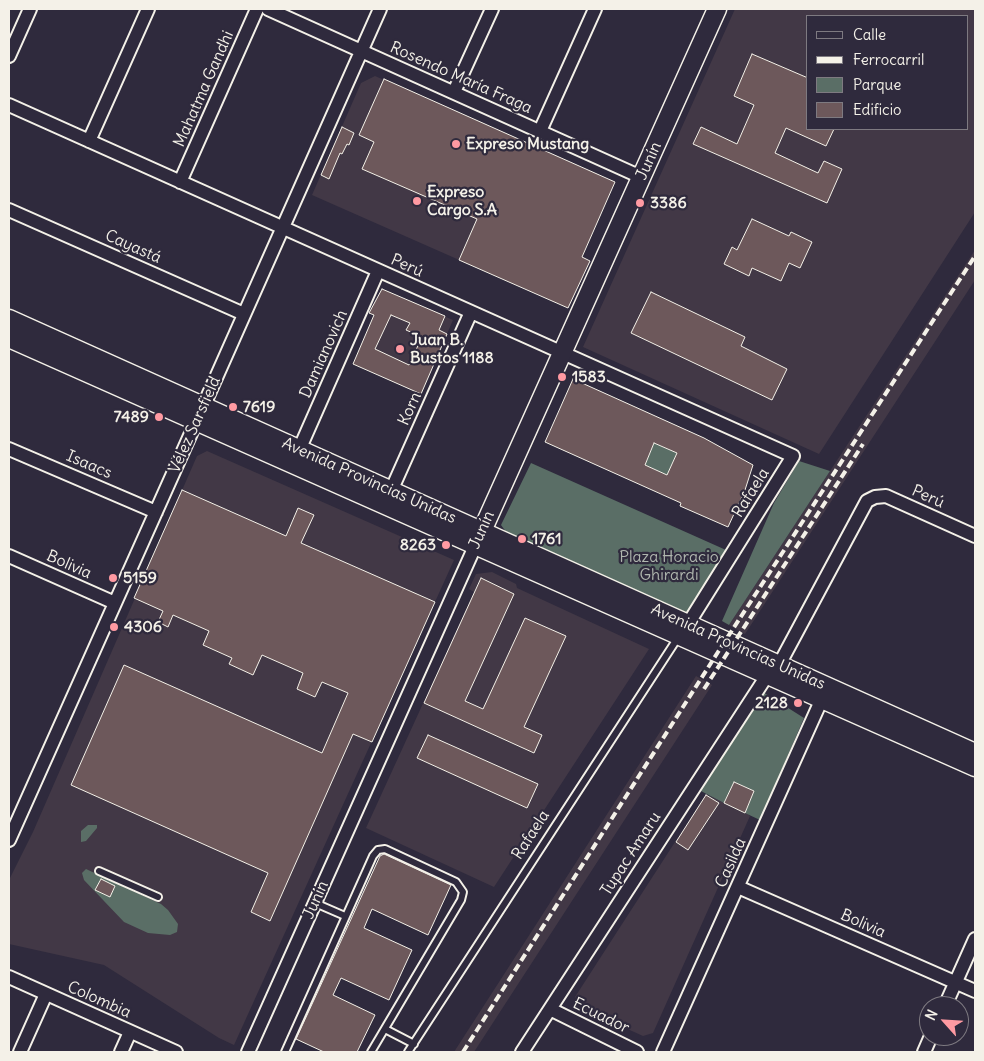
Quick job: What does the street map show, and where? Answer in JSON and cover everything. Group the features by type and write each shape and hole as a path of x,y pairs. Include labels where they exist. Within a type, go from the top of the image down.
{"main road":[{"name":"Junín","path":"478,538 717,9"},
{"name":"Avenida Provincias Unidas","path":"9,320 200,414 825,693 975,753"},
{"name":"Avenida Provincias Unidas","path":"9,338 200,414 299,450 392,491 478,538"},
{"name":"Avenida Provincias Unidas","path":"825,693 975,767"}],"street":[{"path":"9,56 30,9"},
{"path":"89,141 148,9"},
{"name":"Mahatma Gandhi","path":"180,182 258,9"},
{"name":"Rosendo María Fraga","path":"268,9 642,177"},
{"name":"Vélez Sarsfield","path":"9,840 380,9"},
{"path":"454,92 492,9"},
{"path":"540,131 595,9"},
{"name":"Perú","path":"9,105 793,456"},
{"name":"Cayastá","path":"9,210 244,314"},
{"name":"Damianovich","path":"299,450 378,271"},
{"name":"Korn","path":"392,491 471,312"},
{"name":"Isaacs","path":"9,449 156,512"},
{"name":"Rafaela","path":"684,630 793,456"},
{"name":"Perú","path":"866,501 875,497 886,496 975,536"},
{"name":"Tupac Amaru","path":"522,1052 773,670 866,501"},
{"name":"Junín","path":"248,1052 478,538"},
{"name":"Bolivia","path":"9,556 115,603"},
{"name":"Casilda","path":"663,1052 825,693"},
{"name":"Bolivia","path":"738,887 975,990"},
{"path":"950,996 975,939"},
{"name":"Colombia","path":"9,977 176,1052"},
{"path":"20,1052 46,994"},
{"name":"Ecuador","path":"550,1009 636,1052"},
{"path":"121,1052 130,1032"}],"lane":[{"name":"Rafaela","path":"408,1052 684,630"},
{"path":"285,1052 373,856 378,850 386,849 460,885 463,892 461,900 371,1052"},
{"path":"99,871 158,897"},
{"path":"315,903 345,916"},
{"path":"385,1029 414,1044"}],"shaded area":[{"path":"735,9 975,9 975,212 819,454 583,347"},
{"path":"375,76 615,182 582,257 590,261 568,308 312,195 361,83"},
{"path":"975,250 975,280 745,634 729,625"},
{"name":"Juan B. Bustos 1188","path":"382,289 453,320 421,394 353,364 374,315 369,313"},
{"path":"207,451 454,560 234,1045 219,1038 104,965 9,944 9,880 33,832 197,456"},
{"path":"492,572 516,584 517,588 649,649 494,887 366,828 474,592 469,589 476,574"},
{"path":"696,676 712,685 474,1052 454,1052"},
{"path":"734,782 754,791 745,812 750,816 653,1033 643,1036 579,1007 575,997 706,794 724,803"}],"green space":[{"path":"654,443 677,453 667,475 645,465"},
{"path":"799,461 830,471 729,625 722,621 774,503"},
{"name":"Plaza Horacio Ghirardi","path":"531,463 726,550 686,615 509,536 501,525"},
{"path":"763,692 804,718 760,820 745,813 754,791 734,782 724,803 697,789"},
{"path":"88,825 97,825 97,828 86,841 81,842 81,831"},
{"path":"86,869 161,904 178,924 177,932 170,935 148,933 124,922 84,880 82,873"}],"building":[{"path":"752,54 806,77 806,130 834,130 826,146 786,128 775,153 818,173 824,161 842,169 827,203 693,144 701,127 737,144 754,105 734,96"},
{"path":"384,79 615,182 582,257 590,261 568,308 459,260 477,219 362,169 374,142 359,135"},
{"path":"342,127 354,133 349,145 347,144 342,154 340,153 329,179 321,175"},
{"path":"752,219 789,236 791,232 812,242 800,268 789,263 781,281 752,268 749,276 724,264 732,247 737,250"},
{"name":"Juan B. Bustos 1188","path":"382,289 445,316 439,330 447,334 421,394 353,364 374,315 369,313","holes":["391,315 410,323 406,330 422,337 409,365 375,349"]},
{"path":"651,292 745,337 741,346 787,369 772,400 631,333"},
{"path":"573,379 704,438 753,465 745,490 728,527 680,506 681,503 545,442","holes":["654,443 677,453 667,475 645,465"]},
{"path":"182,490 286,536 298,508 314,515 301,543 435,602 372,742 353,734 270,921 251,912 268,873 71,785 124,665 322,753 348,693 322,682 315,697 297,689 303,673 262,655 253,675 229,664 232,658 203,645 209,631 173,615 168,627 158,622 163,611 134,598"},
{"path":"481,578 514,594 465,701 483,709 525,618 566,636 524,727 542,735 534,753 424,703"},
{"path":"428,735 538,784 527,808 417,758"},
{"path":"734,782 754,791 745,813 724,803"},
{"path":"706,795 719,803 688,850 676,842"},
{"path":"384,854 451,885 428,935 372,909 364,928 412,950 389,1000 341,978 333,995 375,1015 357,1052 324,1052 296,1039 380,856"},
{"path":"101,879 115,886 110,897 95,890"}],"railway":[{"path":"463,1052 718,652 975,256"},
{"path":"704,689 863,444"}],"place":[{"name":"Expreso Mustang","path":"456,144"},
{"name":"Expreso Cargo S.A","path":"417,201"},
{"name":"3386","path":"640,203"},
{"name":"Juan B. Bustos 1188","path":"400,349"},
{"name":"1583","path":"562,377"},
{"name":"7619","path":"233,407"},
{"name":"7489","path":"159,417"},
{"name":"1761","path":"522,539"},
{"name":"8263","path":"446,545"},
{"name":"5159","path":"113,578"},
{"name":"4306","path":"114,627"},
{"name":"2128","path":"798,703"}]}
